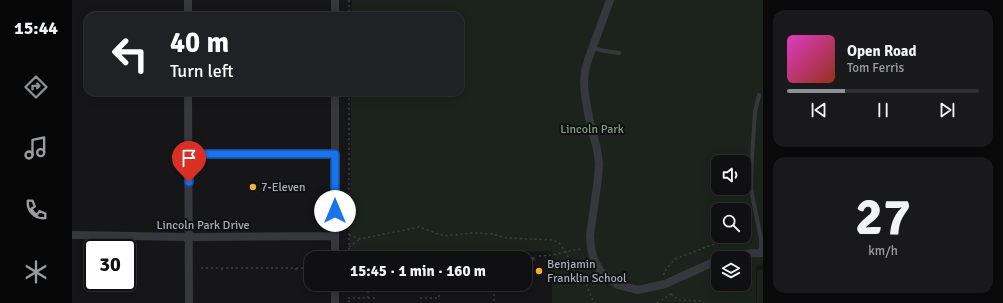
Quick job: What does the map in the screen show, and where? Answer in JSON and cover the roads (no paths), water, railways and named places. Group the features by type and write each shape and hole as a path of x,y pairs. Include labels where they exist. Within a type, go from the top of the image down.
{"street":[{"path":"188,0 188,12"},
{"path":"335,0 335,12"},
{"path":"610,0 588,60 584,83 585,95 599,164 590,235 594,260 601,272 618,285 638,290 665,284 711,263"},
{"path":"188,96 189,303"},
{"path":"335,96 335,251"},
{"name":"Lincoln Park Drive","path":"72,235 189,237 335,236"},
{"path":"751,253 762,253"},
{"path":"335,291 335,303"}],"lane":[{"path":"592,48 619,53"},
{"path":"759,95 755,112 751,189 761,239 762,253"},
{"path":"188,154 335,154"}],"place":[{"name":"7-Eleven","path":"253,187"},
{"name":"Benjamin Franklin School","path":"539,271"}],"park label":[{"name":"Lincoln Park","path":"592,129"}]}
